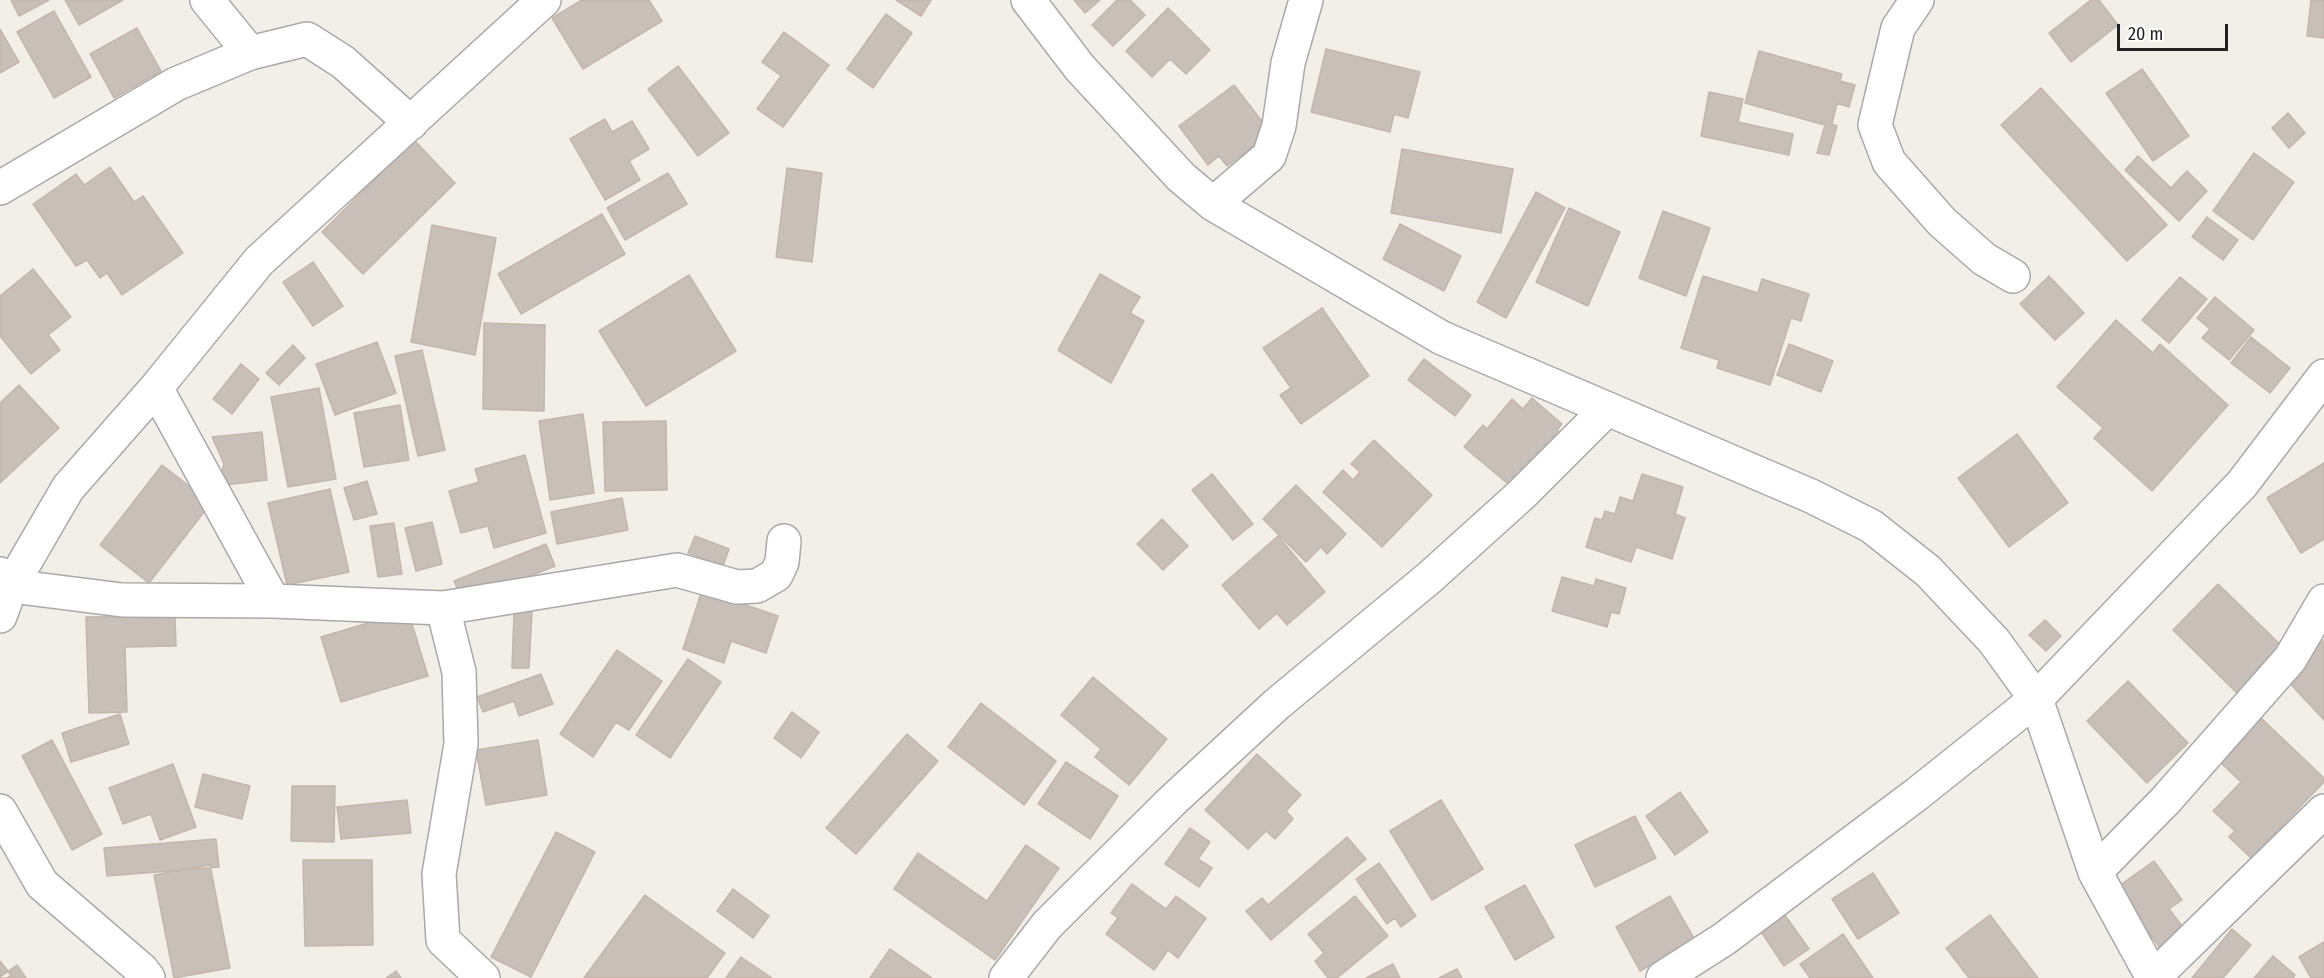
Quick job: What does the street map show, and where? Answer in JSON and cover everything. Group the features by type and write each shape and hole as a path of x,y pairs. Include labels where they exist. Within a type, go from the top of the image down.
{"street":[{"path":"207,0 250,53"},
{"path":"544,0 259,261 156,388 68,488 4,592 122,600 443,608 677,570 737,587 757,586 776,574 782,562 784,541"},
{"path":"1028,0 1080,68 1180,177 1213,204 1442,338 1811,496 1871,526 1928,571 1994,640 2036,699 2095,872 2153,978 2324,811"},
{"path":"1213,204 1269,156 1279,126 1288,63 1306,0"},
{"path":"1917,0 1899,28 1875,125 1890,162 1942,222 1984,259 2013,276"},
{"path":"0,188 176,84 250,53 307,39 343,62 411,123"},
{"path":"1663,978 1724,939 1917,794 2036,699 2242,484 2324,376"},
{"path":"156,388 273,602"},
{"path":"1006,978 1047,925 1172,801 1277,704 1429,578 1522,494 1607,409"},
{"path":"2095,872 2165,801 2290,659 2324,601"},
{"path":"443,608 459,672 461,744 439,874 443,940 483,978"},
{"path":"0,811 42,884 142,970 148,978"}],"building":[{"path":"11,0 49,0 19,16"},
{"path":"65,0 123,0 79,25"},
{"path":"582,0 649,0 662,21 583,69 552,18"},
{"path":"896,0 931,0 921,16"},
{"path":"1074,0 1100,0 1085,13"},
{"path":"1117,0 1130,0 1145,15 1113,46 1092,25"},
{"path":"2091,0 2099,0 2118,25 2071,62 2049,33"},
{"path":"2311,0 2324,0 2324,38 2307,36"},
{"path":"1168,8 1210,50 1186,74 1170,59 1152,77 1126,51"},
{"path":"54,11 91,77 54,98 17,32"},
{"path":"886,14 912,33 873,88 847,69"},
{"path":"137,28 161,71 114,98 90,54"},
{"path":"0,29 19,62 0,73"},
{"path":"784,32 829,65 783,127 757,109 781,76 762,62"},
{"path":"1326,49 1420,72 1408,118 1394,114 1390,132 1311,112"},
{"path":"1759,51 1842,74 1840,81 1855,85 1849,107 1837,103 1832,124 1837,126 1829,155 1817,153 1825,125 1745,103"},
{"path":"678,66 729,133 698,156 648,89"},
{"path":"2142,69 2189,136 2153,161 2106,93"},
{"path":"1234,85 1271,133 1227,166 1219,156 1208,165 1179,126"},
{"path":"2041,88 2167,225 2127,261 2001,125"},
{"path":"1709,92 1743,99 1738,122 1793,134 1789,155 1701,136"},
{"path":"2288,113 2305,133 2289,148 2272,128"},
{"path":"605,119 612,132 632,121 649,149 629,161 640,180 605,200 570,139"},
{"path":"414,140 455,183 363,274 322,232"},
{"path":"1402,149 1513,169 1501,233 1391,213"},
{"path":"2254,153 2294,182 2253,240 2213,211"},
{"path":"2138,156 2171,188 2187,171 2207,191 2179,221 2125,170"},
{"path":"110,167 134,202 143,196 183,253 122,295 107,273 100,278 87,260 76,266 33,204 76,174 84,185"},
{"path":"787,168 822,173 812,262 776,257"},
{"path":"668,173 687,204 625,240 607,208"},
{"path":"1536,192 1565,208 1506,318 1477,302"},
{"path":"1569,208 1620,232 1588,306 1536,282"},
{"path":"1663,211 1710,228 1686,296 1639,278"},
{"path":"602,214 625,254 521,314 498,274"},
{"path":"2207,217 2238,240 2223,260 2192,237"},
{"path":"1400,224 1461,256 1444,291 1383,259"},
{"path":"432,225 496,238 475,355 411,342"},
{"path":"313,262 343,306 313,326 283,282"},
{"path":"33,269 71,317 48,335 60,350 31,374 0,336 0,296"},
{"path":"1100,274 1140,297 1130,313 1144,321 1111,383 1058,350"},
{"path":"689,275 736,351 646,406 599,331"},
{"path":"1703,276 1758,293 1762,279 1809,294 1801,321 1791,318 1770,385 1717,368 1719,360 1681,348"},
{"path":"2049,276 2084,313 2055,340 2020,304"},
{"path":"2180,277 2207,299 2169,343 2142,320"},
{"path":"2215,297 2254,330 2229,360 2202,338 2210,329 2197,318"},
{"path":"1322,308 1369,376 1301,424 1280,395 1291,388 1263,348"},
{"path":"2116,320 2153,353 2160,344 2228,405 2152,491 2094,438 2103,428 2057,387"},
{"path":"484,323 545,325 544,411 483,409"},
{"path":"2251,337 2290,368 2270,393 2231,363"},
{"path":"377,342 396,393 335,415 316,364"},
{"path":"1789,344 1833,361 1821,392 1777,375"},
{"path":"293,345 305,358 279,385 266,373"},
{"path":"422,350 445,450 418,456 395,356"},
{"path":"1424,359 1471,395 1455,416 1408,380"},
{"path":"241,364 259,379 232,414 213,399"},
{"path":"19,385 59,428 0,483 0,403"},
{"path":"319,388 336,479 288,487 271,397"},
{"path":"1532,398 1562,424 1557,430 1560,432 1513,488 1464,447 1483,425 1487,429 1512,399 1523,409"},
{"path":"400,405 409,460 364,467 354,413"},
{"path":"583,414 594,493 550,500 539,421"},
{"path":"666,421 667,490 605,491 603,422"},
{"path":"262,432 267,480 217,486 224,464 212,437"},
{"path":"2017,434 2068,503 2009,547 1958,478"},
{"path":"1374,440 1432,495 1382,547 1323,492 1343,470 1353,480 1360,472 1351,464"},
{"path":"525,455 546,533 494,548 488,526 461,533 449,491 479,482 475,469"},
{"path":"2324,463 2324,539 2301,553 2267,498"},
{"path":"162,465 211,503 149,583 100,545"},
{"path":"1212,474 1253,524 1233,540 1192,490"},
{"path":"1642,474 1683,487 1675,514 1685,518 1672,559 1636,547 1631,562 1586,547 1595,518 1602,520 1605,511 1615,514 1620,497 1633,501"},
{"path":"367,481 377,514 354,520 344,488"},
{"path":"1296,485 1346,534 1327,554 1321,547 1306,562 1263,519"},
{"path":"330,489 349,572 287,585 268,503"},
{"path":"622,498 628,530 557,544 551,512"},
{"path":"1162,519 1188,546 1163,570 1137,544"},
{"path":"432,522 442,564 416,571 405,528"},
{"path":"394,523 402,574 378,577 370,526"},
{"path":"695,536 729,549 723,566 688,553"},
{"path":"1278,536 1325,592 1287,625 1277,613 1259,629 1222,585"},
{"path":"546,544 555,566 464,603 454,581"},
{"path":"1562,577 1594,586 1596,579 1626,588 1619,614 1611,612 1607,627 1552,611"},
{"path":"2218,584 2288,652 2243,699 2173,630"},
{"path":"702,590 778,616 766,653 731,641 724,663 683,649"},
{"path":"408,611 428,676 341,702 321,637"},
{"path":"514,612 532,612 529,668 512,668"},
{"path":"175,616 176,646 125,647 127,712 89,713 86,617"},
{"path":"2045,620 2061,636 2046,651 2029,635"},
{"path":"2324,640 2324,720 2284,677"},
{"path":"617,650 662,681 629,730 616,722 593,757 560,734"},
{"path":"688,659 721,682 670,758 636,735"},
{"path":"541,674 553,704 519,716 514,701 483,712 477,697"},
{"path":"1093,677 1167,739 1129,785 1095,757 1101,749 1061,715"},
{"path":"2128,681 2188,743 2147,783 2087,721"},
{"path":"981,703 1056,761 1024,805 948,747"},
{"path":"792,712 819,732 801,758 774,738"},
{"path":"120,714 129,744 71,762 62,733"},
{"path":"2260,717 2324,778 2324,782 2251,858 2229,837 2235,831 2213,811 2241,782 2219,761"},
{"path":"907,734 938,761 856,854 826,828"},
{"path":"52,740 102,834 72,850 22,756"},
{"path":"538,740 547,795 486,805 476,750"},
{"path":"1257,754 1301,795 1286,811 1293,819 1275,839 1266,831 1248,849 1205,810"},
{"path":"1066,762 1118,796 1090,839 1038,804"},
{"path":"173,764 196,827 160,840 151,814 123,824 109,788"},
{"path":"203,774 250,786 242,819 195,807"},
{"path":"292,786 335,786 334,842 291,841"},
{"path":"1680,792 1708,832 1675,855 1646,816"},
{"path":"407,800 411,833 341,839 337,807"},
{"path":"1441,800 1483,869 1432,900 1390,831"},
{"path":"1635,816 1656,858 1595,887 1575,845"},
{"path":"1190,828 1210,842 1198,859 1212,868 1199,887 1165,864"},
{"path":"556,832 595,852 531,977 491,957"},
{"path":"1347,837 1366,859 1271,940 1246,911 1262,898 1268,905"},
{"path":"216,839 219,867 107,876 104,848"},
{"path":"1026,845 1059,868 995,960 894,889 918,853 987,901"},
{"path":"303,860 372,860 373,945 305,946"},
{"path":"2154,861 2182,900 2169,909 2188,934 2163,952 2116,888"},
{"path":"1379,863 1416,916 1401,927 1395,918 1387,924 1356,879"},
{"path":"210,865 230,968 174,978 154,875"},
{"path":"1873,873 1899,913 1858,939 1832,899"},
{"path":"1132,884 1166,909 1176,896 1206,918 1178,958 1168,950 1154,970 1106,934 1118,918 1111,913"},
{"path":"1525,885 1554,937 1515,960 1485,907"},
{"path":"733,889 769,916 753,938 717,911"},
{"path":"645,895 725,953 707,978 584,978"},
{"path":"1355,896 1388,936 1337,978 1328,978 1315,961 1324,953 1308,934"},
{"path":"1670,896 1695,940 1640,971 1616,927"},
{"path":"1782,911 1809,949 1784,966 1758,927"},
{"path":"1990,915 2038,978 1969,978 1946,948"},
{"path":"2232,929 2251,945 2223,978 2192,978"},
{"path":"1843,934 1873,978 1810,978 1800,964"},
{"path":"2324,942 2324,978 2311,978 2299,957"},
{"path":"890,949 932,978 870,978"},
{"path":"2273,956 2295,975 2293,978 2254,978"},
{"path":"741,957 772,978 726,978"},
{"path":"0,961 11,975 7,978 0,978"},
{"path":"1393,964 1400,978 1366,978"},
{"path":"17,965 26,978 0,978 0,977"},
{"path":"1457,969 1462,978 1439,978"},
{"path":"396,971 401,978 386,978"}]}
